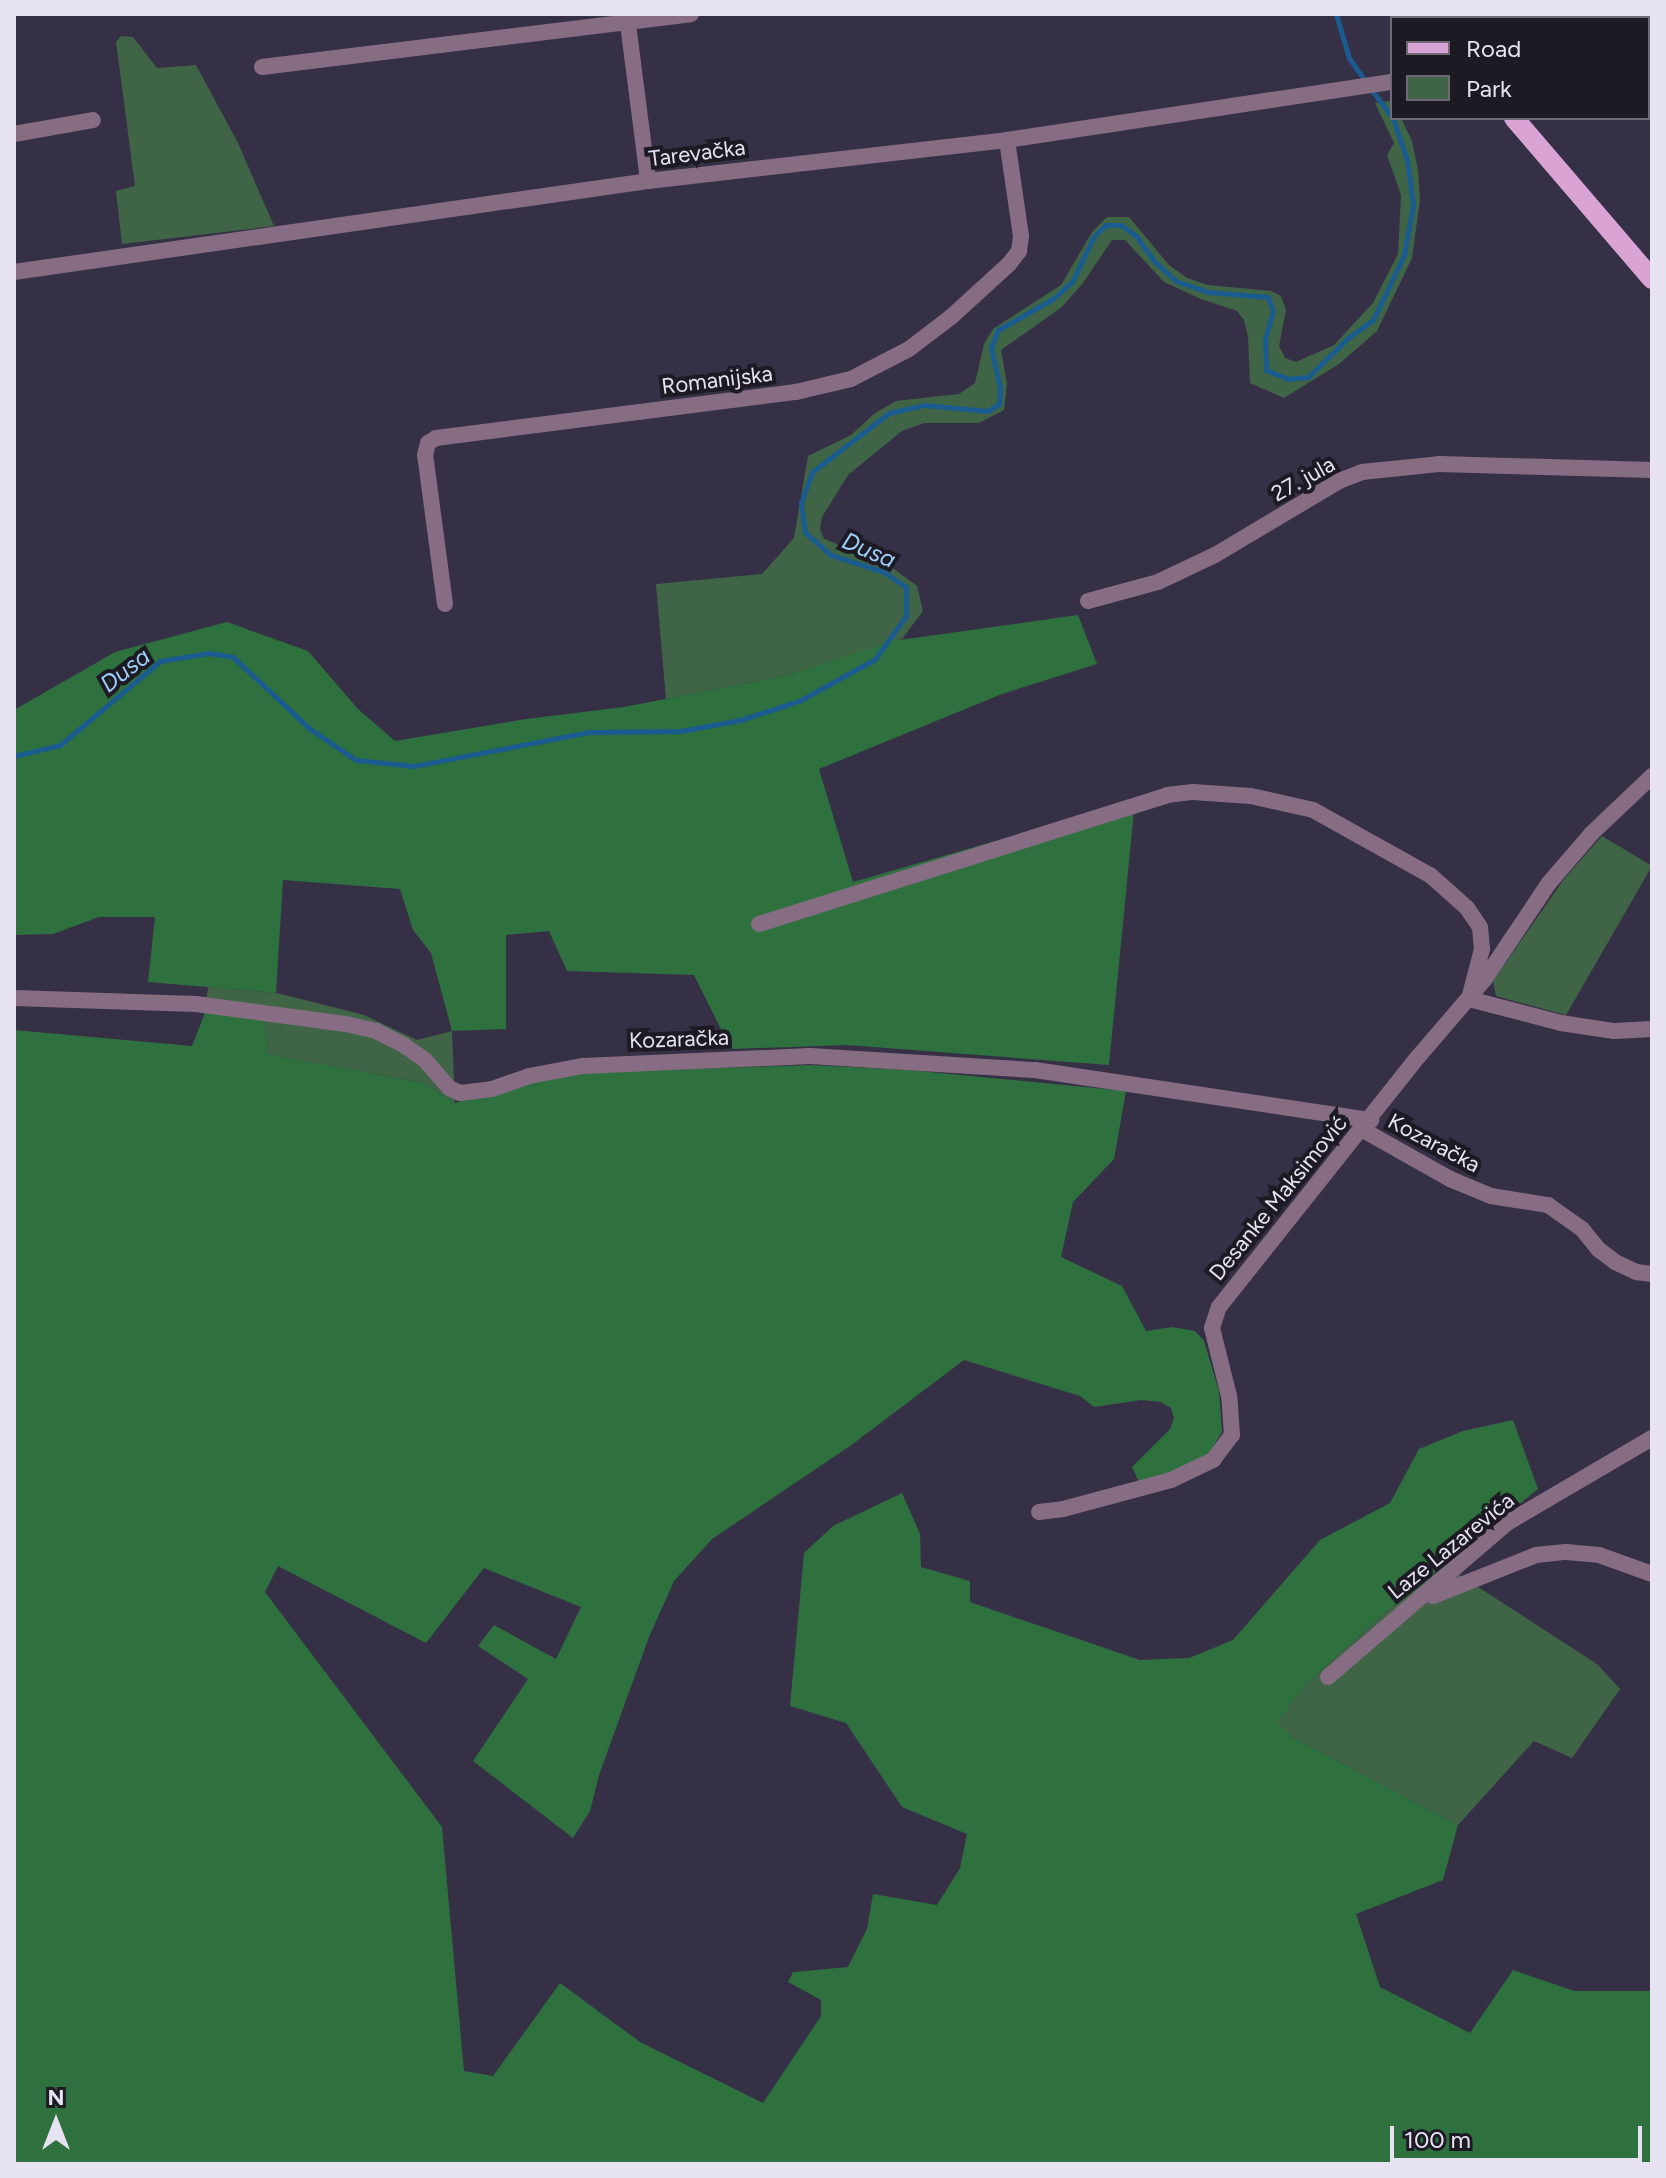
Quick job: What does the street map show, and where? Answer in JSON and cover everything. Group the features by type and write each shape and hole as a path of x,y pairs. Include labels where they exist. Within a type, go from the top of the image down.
{"main road":[{"path":"1516,120 1652,279"},
{"path":"1528,120 1541,147"}],"street":[{"path":"262,67 628,19 691,14"},
{"path":"628,19 648,181"},
{"name":"Tarevačka","path":"14,272 648,181 1007,140 1379,84"},
{"path":"14,134 93,120"},
{"name":"Romanijska","path":"445,604 425,455 428,443 436,438 796,392 851,379 909,349 951,317 1019,251 1021,236 1007,140"},
{"name":"27. jula","path":"1088,601 1158,582 1215,555 1339,481 1362,472 1439,464 1652,470"},
{"name":"Desanke Maksimović","path":"1039,1512 1063,1509 1171,1480 1213,1460 1232,1435 1229,1396 1212,1328 1219,1307 1253,1260 1469,999 1549,883 1592,833 1652,776"},
{"name":"Desanke Maksimović","path":"759,924 1167,795 1193,792 1251,796 1313,810 1430,875 1467,908 1480,927 1482,949 1469,999"},
{"name":"Kozaračka","path":"14,998 196,1004 346,1024 376,1031 405,1046 425,1060 449,1088 460,1093 492,1089 529,1076 583,1066 810,1056 1035,1070 1246,1098 1367,1125 1450,1179 1491,1196 1548,1205 1582,1229 1598,1249 1615,1262 1636,1272 1652,1274"},
{"path":"1469,999 1561,1023 1614,1031 1652,1029"},
{"name":"Laze Lazarevića","path":"1328,1677 1507,1523 1652,1438"},
{"path":"1407,1608 1448,1588 1536,1555 1566,1552 1599,1555 1652,1574"}],"green space":[{"path":"121,36 133,37 157,68 196,65 238,143 274,226 122,244 116,191 135,186 116,42"},
{"path":"1390,101 1390,120 1402,120 1412,141 1420,200 1412,258 1377,331 1339,364 1284,398 1250,383 1248,337 1244,320 1237,311 1164,282 1125,240 1112,240 1083,283 1062,307 1001,350 1007,384 1004,410 979,423 924,423 902,431 848,475 822,517 820,529 824,539 886,563 917,586 923,611 902,639 788,675 666,699 656,584 762,574 794,538 808,456 851,435 875,413 896,401 959,394 975,383 984,344 993,329 1061,285 1092,232 1107,217 1129,217 1169,265 1187,278 1208,285 1271,291 1281,296 1286,310 1279,346 1285,358 1296,362 1334,345 1373,303 1398,254 1401,195 1387,155 1394,143 1375,103"},
{"path":"1078,615 1097,664 1002,694 819,769 853,882 1135,801 1109,1065 847,1045 731,1049 694,975 567,971 549,931 506,935 506,1029 452,1031 431,953 413,930 400,889 283,880 276,993 148,982 155,917 99,917 53,934 14,935 14,710 115,652 227,622 308,651 358,709 395,741 526,719 624,707 788,675 892,641"},
{"path":"1602,836 1652,866 1566,1015 1496,996 1493,981 1564,879"},
{"path":"208,987 276,993 325,1005 364,1015 417,1040 452,1031 455,1103 424,1083 267,1054 264,1018 205,1013"},
{"path":"205,1013 264,1018 268,1054 424,1083 455,1103 553,1074 810,1065 909,1070 1126,1091 1114,1159 1073,1202 1061,1257 1122,1286 1146,1331 1172,1327 1195,1331 1204,1341 1219,1391 1222,1432 1208,1455 1171,1473 1139,1482 1132,1467 1170,1429 1174,1418 1171,1408 1161,1402 1141,1400 1094,1407 1080,1396 964,1360 850,1446 712,1539 674,1581 649,1637 599,1775 590,1811 573,1838 473,1761 528,1679 478,1646 494,1625 556,1659 581,1607 484,1568 426,1643 278,1566 265,1592 442,1827 464,2071 493,2076 560,1983 640,2042 763,2103 821,2016 821,2000 788,1982 793,1972 848,1967 867,1929 873,1894 937,1905 960,1868 967,1834 902,1807 846,1723 790,1706 804,1553 833,1526 902,1493 920,1534 921,1567 970,1581 970,1602 1140,1660 1189,1658 1233,1640 1320,1540 1390,1503 1419,1449 1463,1431 1513,1420 1538,1489 1382,1615 1304,1686 1277,1723 1292,1737 1458,1825 1443,1880 1356,1914 1380,1987 1470,2033 1513,1970 1574,1991 1652,1991 1652,2164 14,2164 14,1030 192,1046"},
{"path":"1447,1564 1597,1664 1620,1689 1572,1758 1534,1741 1458,1825 1292,1737 1276,1723 1304,1686 1382,1615"}],"waterway":[{"name":"Dusa","path":"1336,14 1349,58 1365,81"},
{"name":"Dusa","path":"1371,89 1390,114"},
{"name":"Dusa","path":"14,756 60,745 160,661 209,653 233,657 310,729 356,760 414,766 589,732 681,731 740,720 799,701 875,659 906,616 906,587 884,572 831,555 805,532 801,503 812,472 889,413 924,405 988,411 999,404 1000,387 991,348 998,330 1054,298 1072,282 1094,236 1106,225 1121,225 1136,236 1155,262 1176,281 1208,292 1268,297 1273,311 1265,339 1266,370 1288,379 1308,377 1348,338 1373,320 1404,255 1413,205 1407,160 1394,120"}]}
